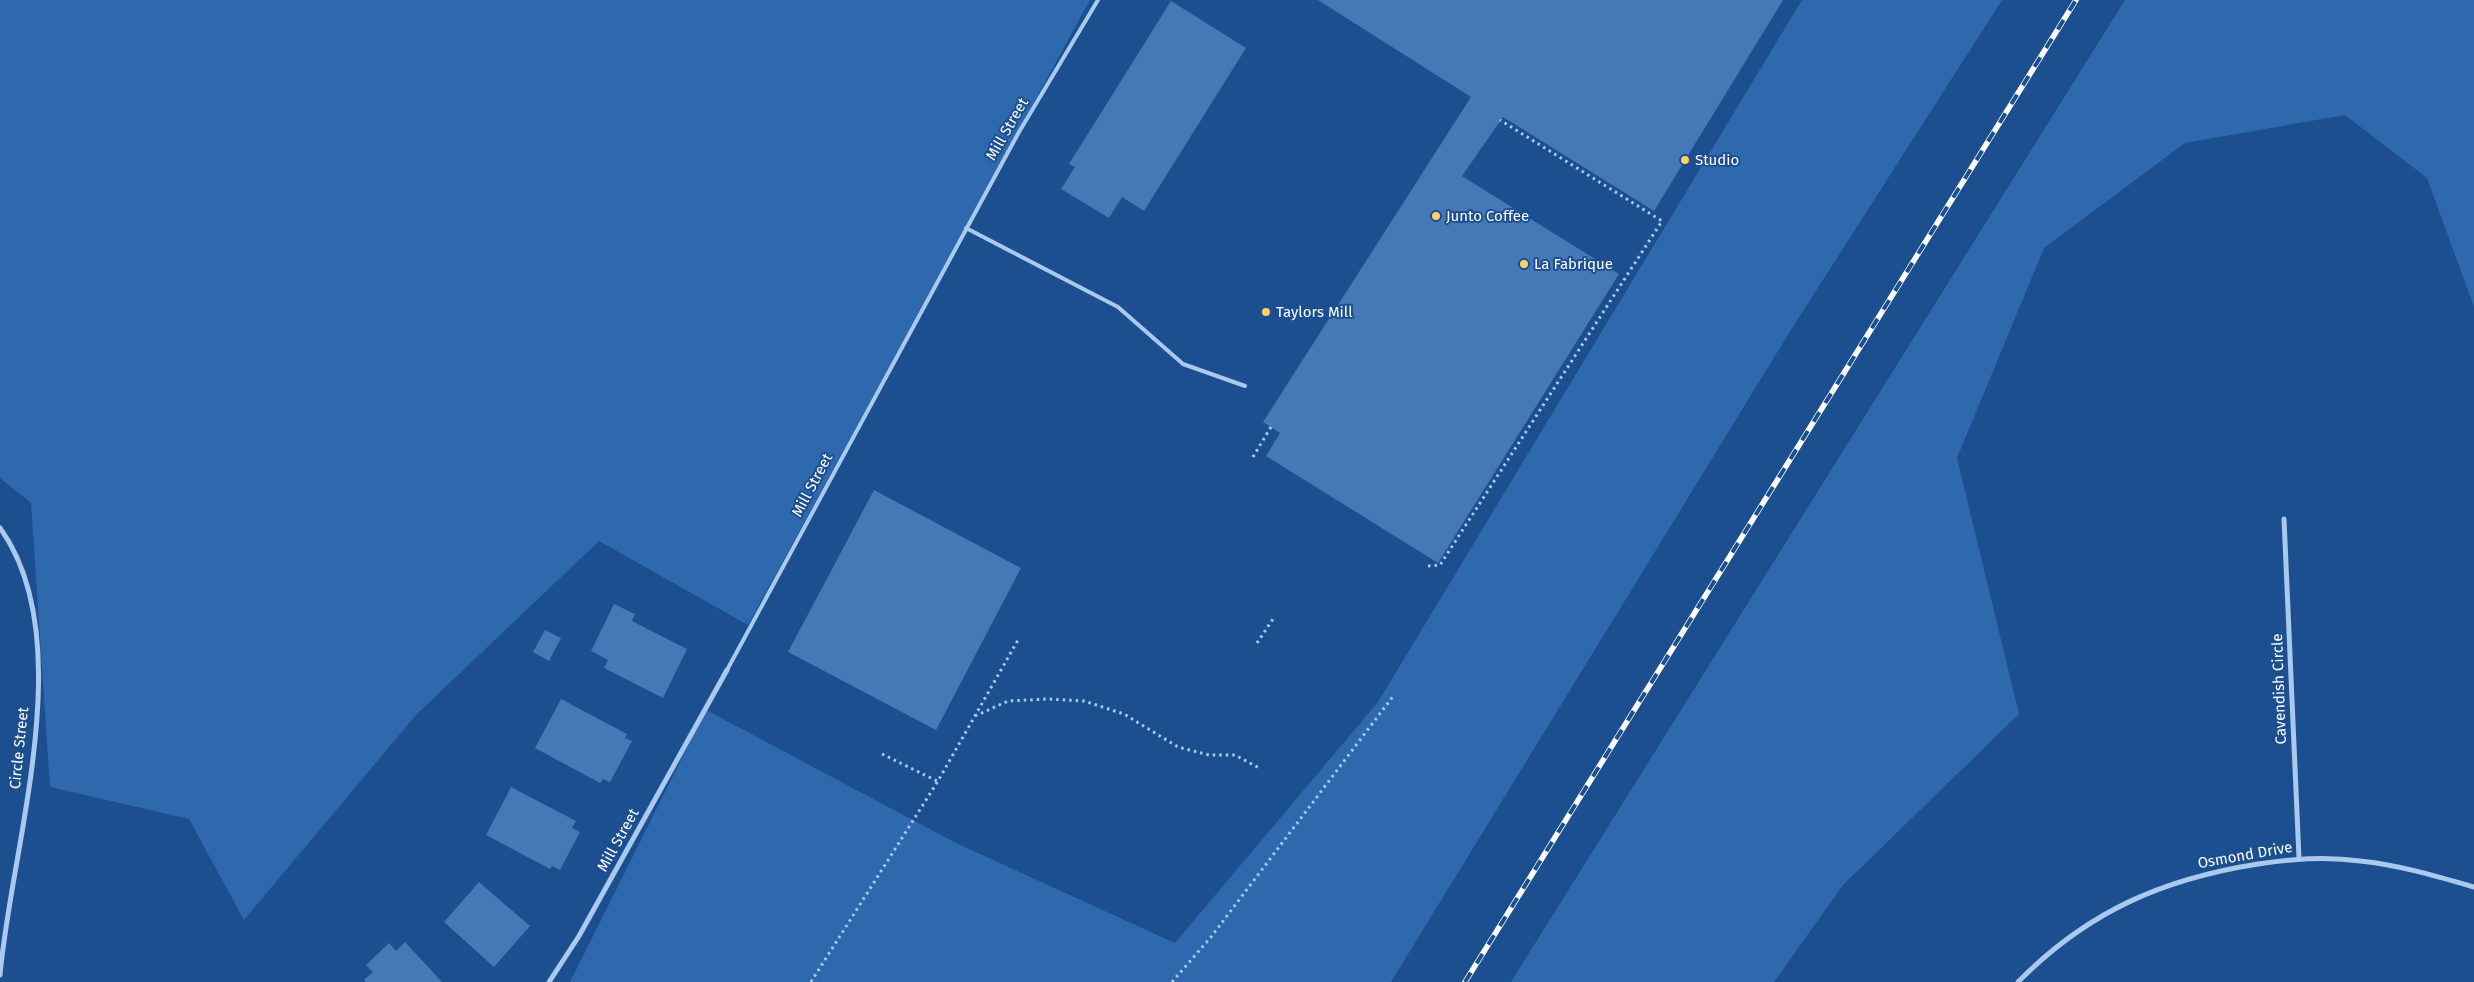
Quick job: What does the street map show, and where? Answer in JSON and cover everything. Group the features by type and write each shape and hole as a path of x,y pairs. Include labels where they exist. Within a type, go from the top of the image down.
{"street":[{"name":"Cavendish Circle","path":"2284,519 2299,858"},
{"name":"Circle Street","path":"0,528 23,573 32,601 39,672 32,769 3,939 0,976"},
{"name":"Mill Street","path":"549,982 579,936 727,670"},
{"name":"Osmond Drive","path":"2018,982 2066,939 2097,918 2130,900 2214,871 2299,858 2359,860 2422,872 2474,887"}],"lane":[{"name":"Mill Street","path":"727,670 1019,132 1098,0"},
{"path":"966,228 1118,307 1183,364 1244,386"}],"path":[{"path":"1428,566 1440,565 1662,221 1500,120"},
{"path":"1253,457 1271,427"},
{"path":"1258,644 1273,619"},
{"path":"811,982 938,781 1018,640"},
{"path":"1172,982 1211,937 1394,695"},
{"path":"975,717 1008,701 1048,699 1084,701 1124,714 1178,747 1209,755 1235,755 1261,769"},
{"path":"882,754 938,781"}],"shaded area":[{"path":"0,0 1090,0 748,625 599,541 416,715 244,920 189,819 50,787 31,503 0,478"},
{"path":"1802,0 2002,0 1789,333 1391,982 570,982 706,710 958,844 1175,943 1378,702"},
{"path":"2125,0 2474,0 2474,307 2427,178 2345,115 2185,143 2044,248 1957,458 2019,714 1843,885 1774,982 1511,982"}],"building":[{"path":"1318,0 1783,0 1654,211 1503,117 1462,176 1619,274 1438,563 1266,456 1280,433 1263,422 1471,97"},
{"path":"1171,1 1246,48 1144,211 1122,197 1109,218 1061,189 1075,167 1069,164"},
{"path":"874,490 1021,568 936,730 788,652"},
{"path":"614,604 635,614 632,621 687,649 663,698 604,668 608,660 591,651"},
{"path":"545,630 561,638 549,661 533,652"},
{"path":"561,699 627,734 625,738 632,741 610,782 603,779 600,783 535,748"},
{"path":"511,787 576,821 572,828 580,832 560,870 552,866 550,869 486,835"},
{"path":"479,882 530,926 494,967 444,922"},
{"path":"405,942 442,982 366,982 364,980 373,972 366,965 389,943 396,951"}],"railway":[{"path":"1465,982 2076,0"}],"place":[{"name":"Studio","path":"1685,160"},
{"name":"Junto Coffee","path":"1436,216"},
{"name":"La Fabrique","path":"1524,264"},
{"name":"Taylors Mill","path":"1266,312"}]}
